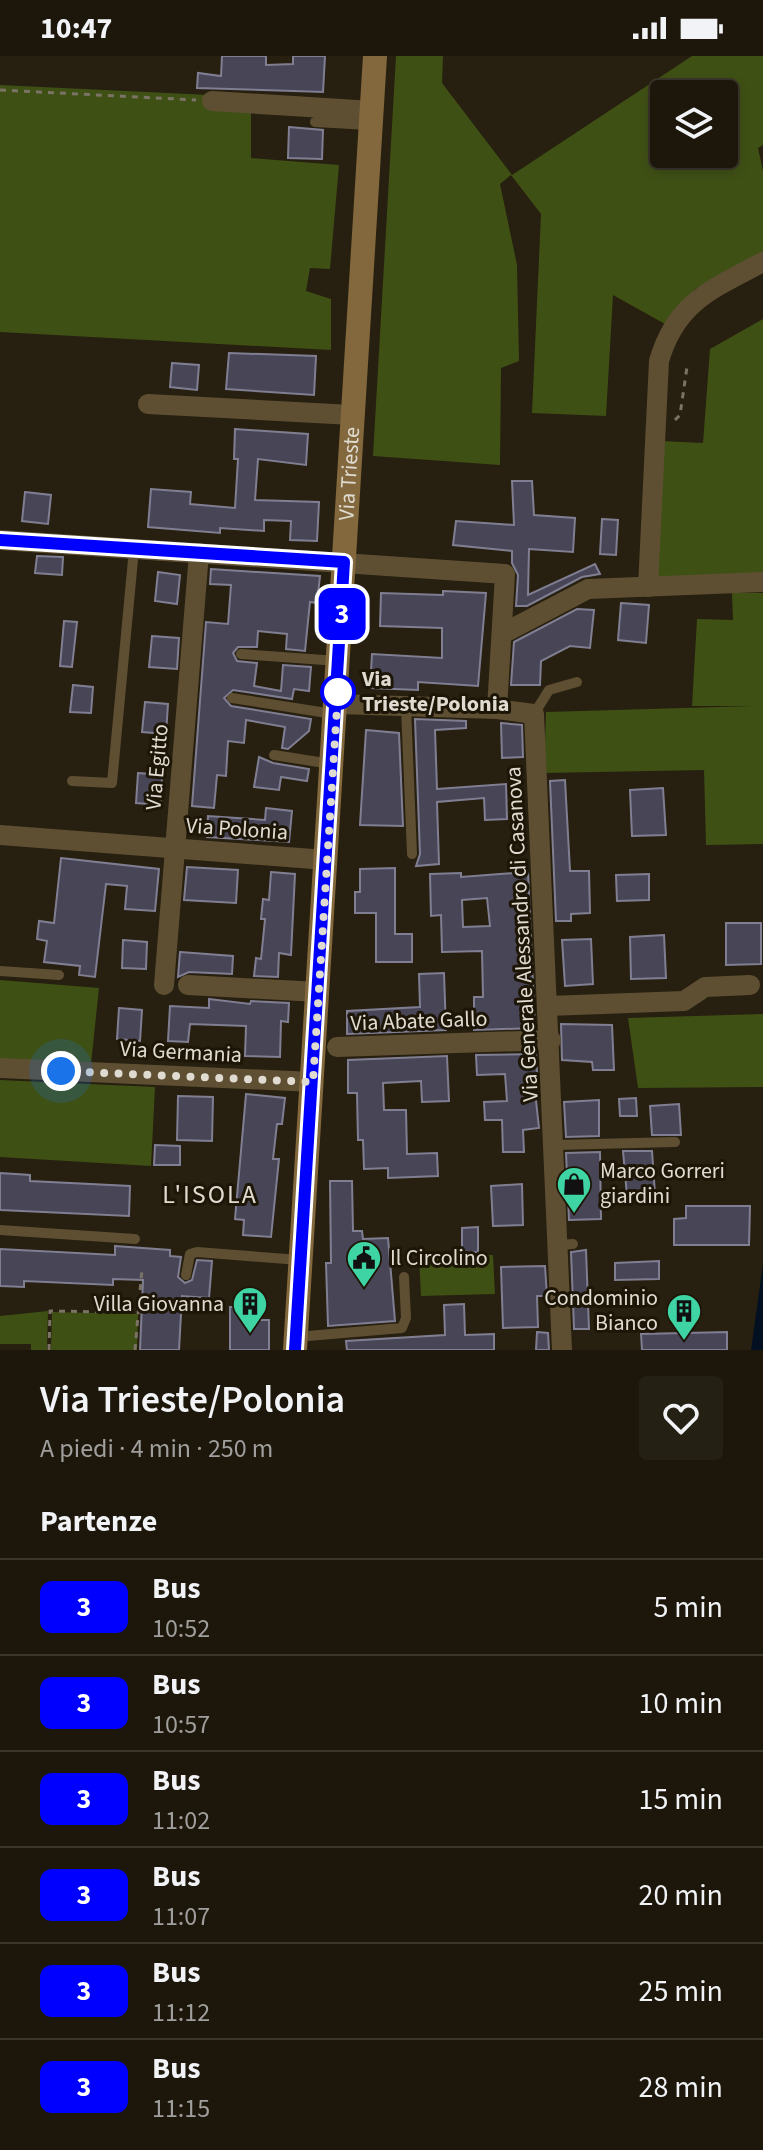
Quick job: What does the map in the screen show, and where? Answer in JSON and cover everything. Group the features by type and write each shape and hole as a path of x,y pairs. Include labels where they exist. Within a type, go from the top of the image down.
{"street":[{"name":"Via Trieste","path":"296,1343 376,58"},
{"path":"212,101 372,118"},
{"path":"648,587 659,361 674,323 699,296 763,262"},
{"path":"148,404 352,415"},
{"path":"0,540 505,574 497,709"},
{"name":"Via Egitto","path":"164,985 199,553"},
{"path":"502,634 588,589 763,582"},
{"path":"337,710 406,707 497,709 534,714"},
{"name":"Via Generale Alessandro di Casanova","path":"534,714 555,1145 567,1245 562,1350"},
{"name":"Via Polonia","path":"0,835 326,860"},
{"path":"188,985 318,992"},
{"path":"548,1006 684,1001 705,987 750,985"},
{"name":"Via Abate Gallo","path":"337,1047 551,1040"},
{"name":"Via Germania","path":"0,1068 313,1082"}],"lane":[{"path":"315,122 372,118"},
{"path":"72,781 112,783 134,549"},
{"path":"241,654 339,662"},
{"path":"534,714 549,690 577,682"},
{"path":"232,698 337,710"},
{"path":"406,707 412,854"},
{"path":"274,755 333,765"},
{"path":"0,971 59,975"},
{"path":"555,1145 675,1142"},
{"path":"0,1230 135,1239"},
{"path":"186,1275 190,1254 197,1252 302,1260"},
{"path":"296,1343 402,1328 406,1318 404,1277"}],"path":[{"path":"0,90 212,101"},
{"path":"656,424 672,423 680,415 687,367"},
{"path":"135,1350 142,1269"},
{"path":"49,1350 50,1311 108,1312"}],"green space":[{"path":"396,56 443,56 442,83 512,175 650,84 650,168 738,168 738,80 656,80 692,56 763,56 763,145 758,148 763,171 763,253 695,289 665,324 613,295 606,416 532,413 541,214 511,175 500,184 517,265 519,361 501,368 500,465 373,456"},
{"path":"0,85 251,97 251,158 339,165 330,269 310,268 306,291 331,299 331,350 0,332"},
{"path":"763,319 763,577 654,580 661,441 703,443 710,349"},
{"path":"732,593 763,593 763,844 706,845 704,770 544,773 546,712 753,706 692,706 697,619 733,620"},
{"path":"0,980 99,988 91,1064 0,1059"},
{"path":"763,1014 763,1087 638,1088 628,1018"},
{"path":"0,1080 155,1087 151,1166 0,1157"},
{"path":"493,1255 495,1294 421,1296 419,1257"},
{"path":"48,1311 47,1350 31,1350 31,1344 0,1344 0,1316"},
{"path":"52,1312 138,1314 137,1350 51,1350"}],"water":[{"path":"763,1264 763,1350 751,1350"}],"building":[{"path":"222,56 266,56 266,65 293,64 293,56 325,56 323,92 197,88 198,73 221,76"},
{"path":"289,127 323,130 322,159 288,158"},
{"path":"229,353 316,356 314,395 226,389"},
{"path":"172,363 199,365 197,390 170,387"},
{"path":"235,429 308,434 306,465 258,459 255,500 319,502 317,541 290,540 291,521 264,520 264,531 220,528 220,533 148,527 151,489 191,492 190,504 235,508 238,459 234,459"},
{"path":"512,481 532,481 534,515 575,518 573,552 529,549 528,595 595,564 600,574 582,577 527,606 516,606 518,575 512,563 512,551 453,545 456,521 514,525"},
{"path":"25,492 51,495 48,524 22,521"},
{"path":"602,519 618,520 616,555 600,554"},
{"path":"37,556 63,557 62,575 35,573"},
{"path":"211,569 320,576 317,603 310,602 305,651 286,649 287,634 258,631 257,647 238,647 233,653 237,661 257,663 254,686 281,691 283,665 311,667 309,691 294,689 292,699 233,690 224,698 231,706 311,719 309,731 288,749 282,748 285,727 246,720 244,743 228,741 226,776 217,775 214,808 192,806 206,622 228,624 231,585 210,584"},
{"path":"158,572 180,575 177,604 155,601"},
{"path":"443,591 486,593 478,686 418,682 418,690 370,688 372,654 442,658 442,628 380,626 381,593 443,595"},
{"path":"621,603 649,605 646,643 618,640"},
{"path":"577,609 594,610 590,648 570,646 541,661 540,685 511,685 514,642"},
{"path":"64,621 77,622 72,667 60,666"},
{"path":"152,636 179,638 177,669 149,667"},
{"path":"73,685 93,687 91,713 70,712"},
{"path":"145,702 168,704 166,734 142,732"},
{"path":"415,719 466,721 466,728 435,730 437,789 506,784 507,819 485,820 484,798 437,802 439,864 416,866 420,854"},
{"path":"501,723 522,725 523,757 502,758"},
{"path":"366,730 399,733 403,826 360,825"},
{"path":"259,757 273,763 309,769 307,781 281,777 279,790 254,787"},
{"path":"138,773 162,775 161,805 136,803"},
{"path":"565,780 570,871 589,871 590,913 571,914 571,921 556,921 550,781"},
{"path":"663,788 666,835 632,836 630,790"},
{"path":"266,808 292,811 289,842 207,837 208,816 265,820"},
{"path":"61,858 159,869 155,911 125,909 127,886 106,884 95,977 79,975 80,966 44,962 47,941 37,939 39,921 54,923"},
{"path":"187,867 238,870 236,903 184,900"},
{"path":"395,868 395,934 412,934 412,962 376,962 376,913 355,913 355,892 360,892 360,869"},
{"path":"271,872 295,874 291,955 279,953 278,977 254,976 256,958 261,959 265,919 261,919 263,899 269,900"},
{"path":"528,872 535,1028 474,1030 474,997 483,997 482,951 442,952 441,915 431,916 430,874 461,873 461,877","holes":["487,898 490,926 463,927 462,900"]},
{"path":"649,874 649,900 617,901 616,875"},
{"path":"726,923 761,923 761,964 726,965"},
{"path":"664,935 666,978 631,979 630,937"},
{"path":"591,939 593,984 565,986 562,940"},
{"path":"123,940 147,942 146,969 122,968"},
{"path":"180,952 233,956 232,974 189,972 178,977"},
{"path":"444,973 446,1030 347,1034 347,1011 420,1007 419,974"},
{"path":"209,999 250,1004 251,1001 289,1003 288,1022 281,1021 280,1057 245,1056 246,1026 190,1024 188,1042 168,1041 170,1006 209,1008"},
{"path":"119,1008 142,1010 140,1041 117,1039"},
{"path":"561,1024 612,1025 614,1070 593,1070 592,1062 562,1060"},
{"path":"536,1054 537,1073 533,1073 539,1128 523,1130 524,1152 503,1152 502,1120 485,1120 484,1102 507,1101 505,1074 477,1075 476,1055"},
{"path":"447,1056 449,1101 422,1102 421,1081 383,1083 384,1110 406,1110 407,1154 437,1153 438,1176 388,1178 388,1168 364,1169 363,1140 358,1140 357,1093 348,1093 348,1060"},
{"path":"246,1094 285,1098 282,1124 277,1124 273,1159 279,1159 271,1237 243,1235 244,1220 235,1219"},
{"path":"178,1096 213,1097 212,1141 177,1140"},
{"path":"636,1098 637,1116 620,1116 619,1099"},
{"path":"599,1100 599,1136 566,1137 564,1102"},
{"path":"679,1104 681,1135 652,1135 650,1106"},
{"path":"155,1145 180,1146 180,1165 154,1165"},
{"path":"623,1151 652,1151 655,1194 627,1196"},
{"path":"600,1152 601,1219 569,1220 566,1153"},
{"path":"0,1173 30,1175 30,1181 130,1186 129,1216 0,1210"},
{"path":"330,1181 352,1181 353,1231 362,1231 363,1239 388,1238 395,1321 328,1326 326,1263 331,1263"},
{"path":"522,1184 523,1225 493,1226 491,1186"},
{"path":"686,1206 750,1206 749,1245 674,1245 674,1219 686,1218"},
{"path":"478,1227 478,1252 462,1253 462,1228"},
{"path":"115,1246 170,1250 170,1256 181,1257 178,1277 185,1283 192,1280 197,1260 212,1261 209,1298 182,1296 179,1350 140,1350 143,1280 113,1279 113,1285 24,1281 24,1287 0,1286 0,1249 115,1255"},
{"path":"586,1250 589,1329 574,1329 571,1252"},
{"path":"659,1261 659,1279 615,1280 615,1263"},
{"path":"545,1266 547,1296 537,1296 538,1327 503,1328 501,1267"},
{"path":"464,1304 465,1335 494,1334 494,1350 347,1350 346,1341 445,1335 444,1305"},
{"name":"Villa Giovanna","path":"230,1307 250,1307 250,1320 269,1320 269,1350 230,1350"},
{"path":"537,1332 548,1333 549,1350 536,1350"},
{"name":"Condominio Bianco","path":"727,1332 727,1350 642,1350 641,1334"}],"bus line":[{"name":"3","path":"0,540 344,562 295,1350"}],"place":[{"name":"Via Trieste/Polonia","path":"338,692"},
{"name":"Marco Gorreri giardini","path":"574,1215"},
{"name":"Il Circolino","path":"364,1289"},
{"name":"Villa Giovanna","path":"250,1335"},
{"name":"Condominio Bianco","path":"684,1342"}],"district":[{"name":"L'ISOLA","path":"210,1194"}],"route":[{"path":"61,1071 313,1082 338,692"}]}
